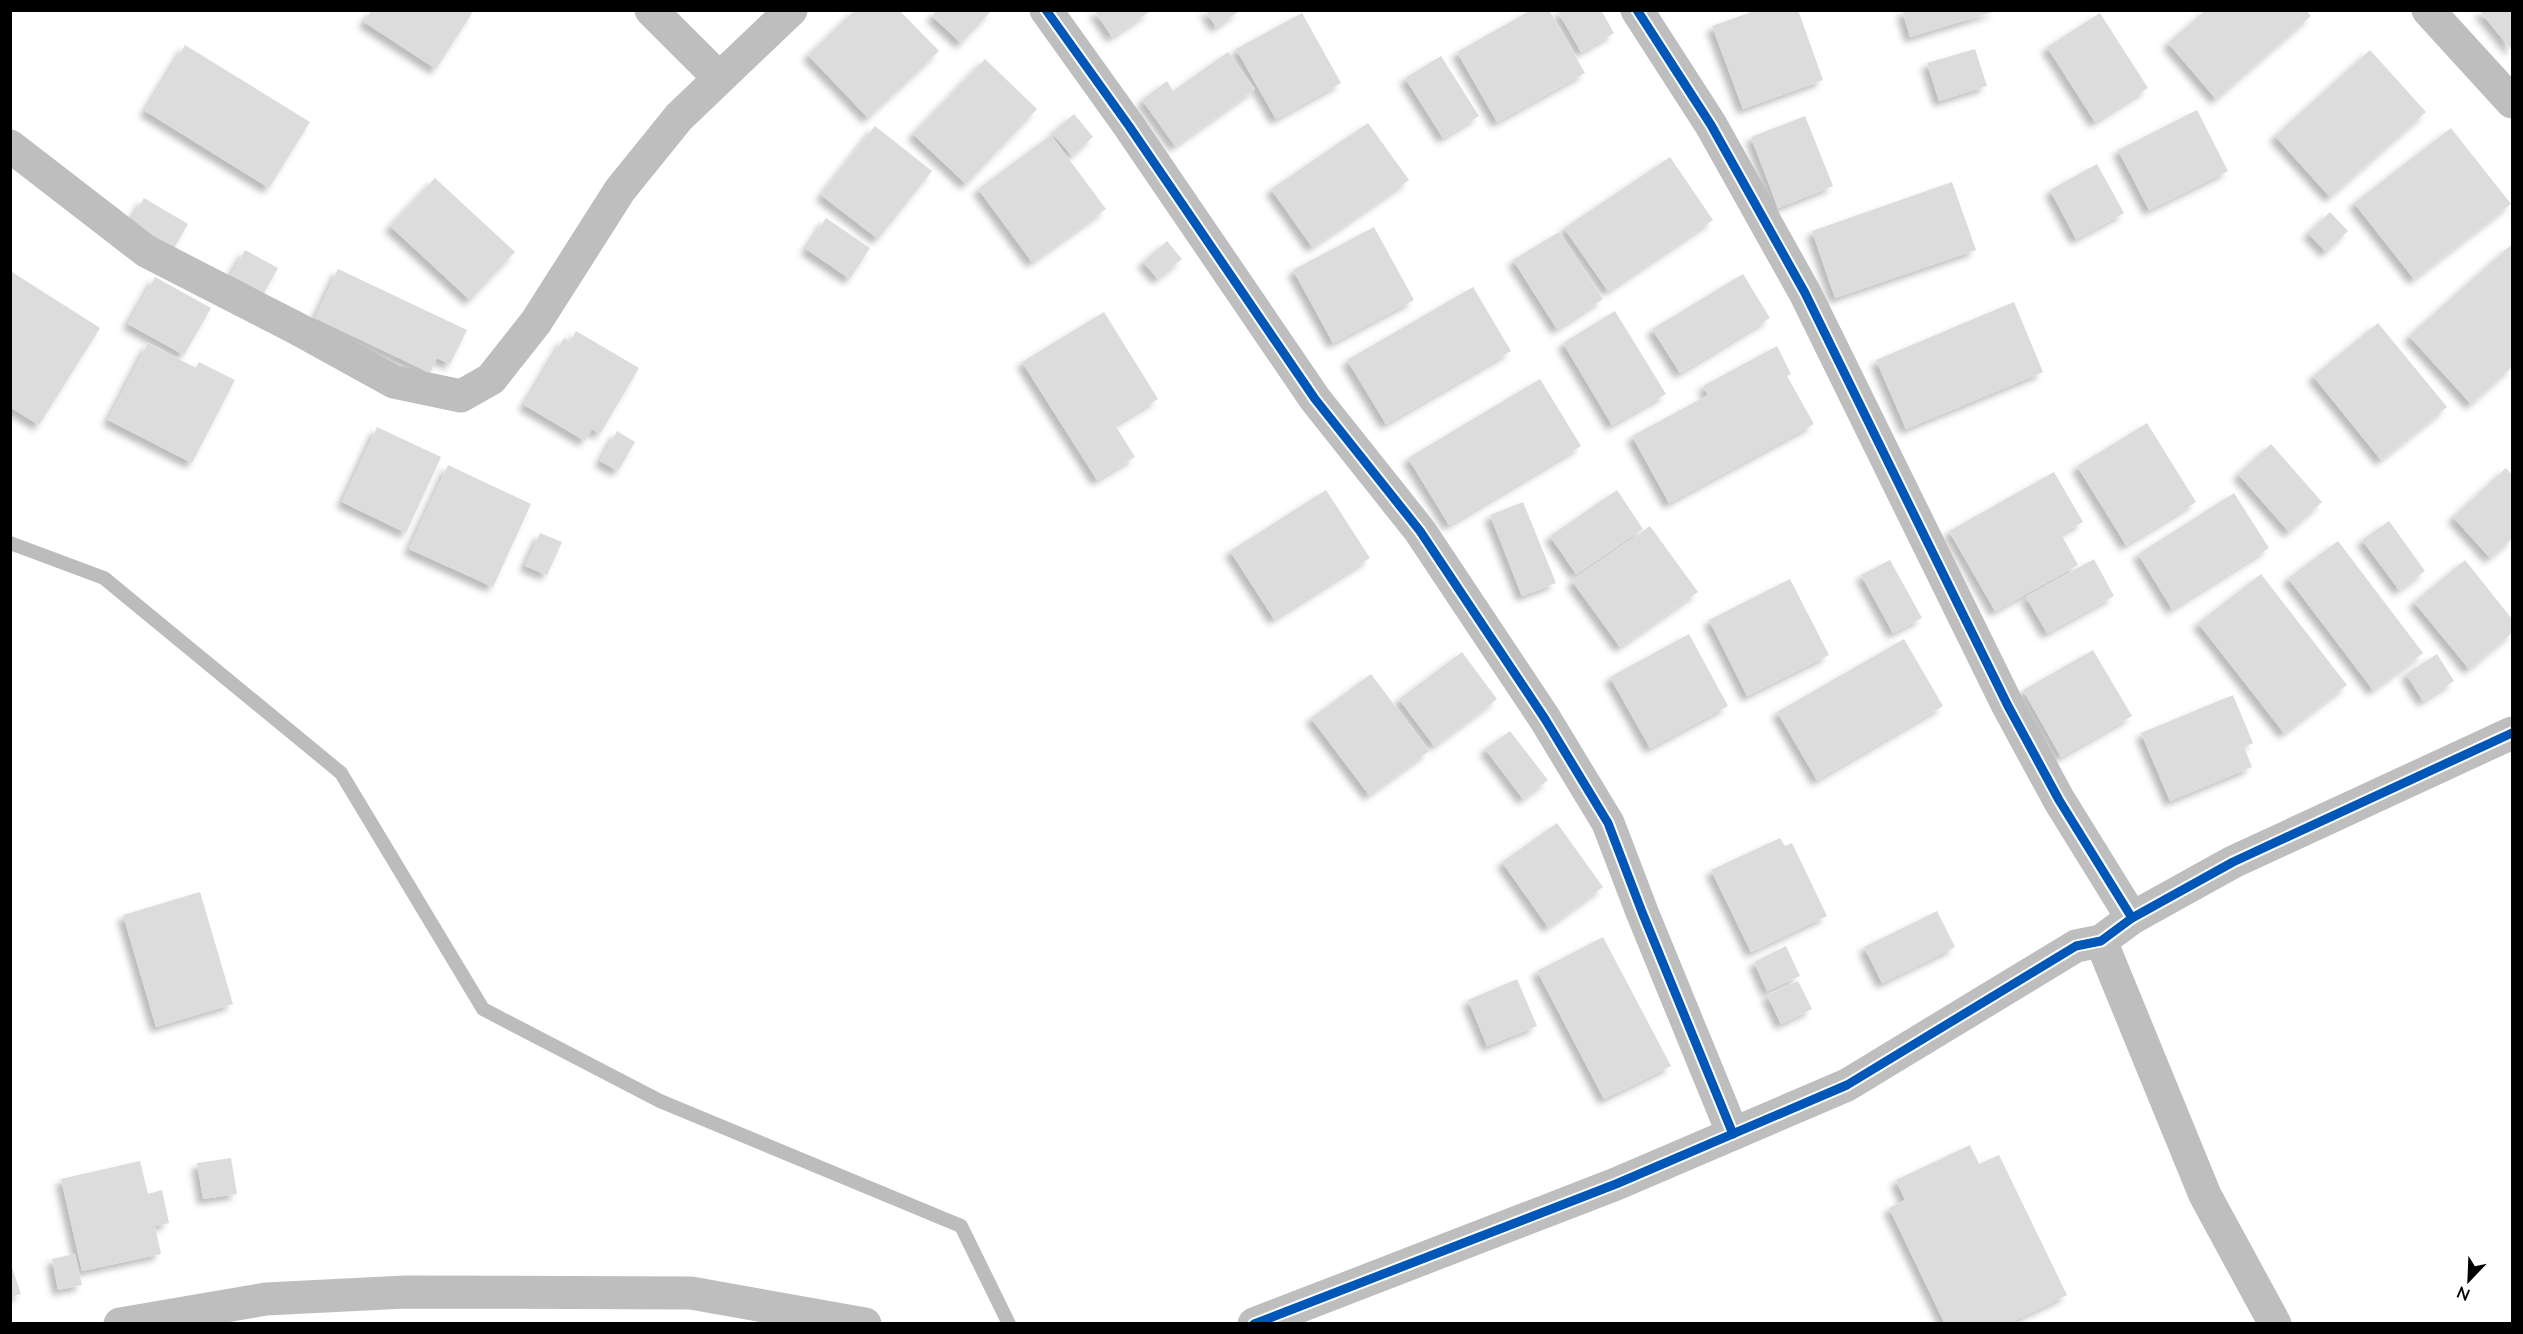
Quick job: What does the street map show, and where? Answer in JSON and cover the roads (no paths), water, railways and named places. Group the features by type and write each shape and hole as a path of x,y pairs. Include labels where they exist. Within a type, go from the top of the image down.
{"street":[{"path":"651,10 719,78"},
{"path":"10,146 146,251 296,328 394,382 461,396 491,379 536,322 620,190 679,117 791,10"},
{"path":"1046,10 1135,135 1315,399 1420,531 1545,719 1608,822 1642,912 1733,1134"},
{"path":"1637,10 1711,125 1805,293 2008,706 2059,800 2132,918"},
{"path":"2428,10 2512,102"},
{"path":"1254,1323 1616,1184 1847,1085 2076,946 2101,941 2132,918 2232,862 2512,733"},
{"path":"2101,941 2205,1195 2275,1323"},
{"path":"120,1323 266,1299 405,1292 691,1293 865,1323"}],"waterway":[{"path":"10,543 104,578 341,773 483,1009 660,1101 961,1226 1009,1324"}]}
